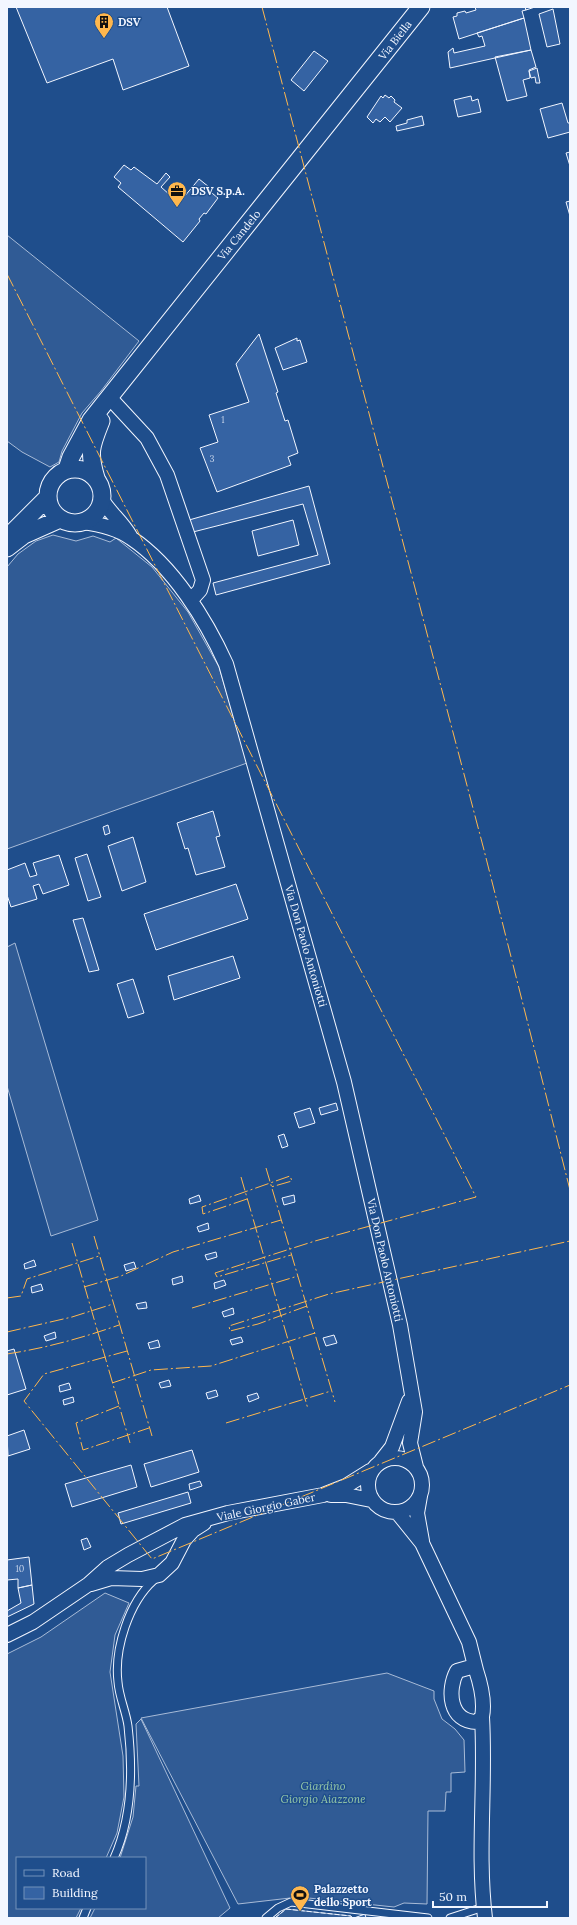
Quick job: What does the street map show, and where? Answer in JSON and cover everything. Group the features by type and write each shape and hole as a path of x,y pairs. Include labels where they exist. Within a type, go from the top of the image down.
{"street":[{"name":"Via Biella","path":"369,73 421,7"},
{"name":"Via Candelo","path":"68,469 71,457 91,420 369,73"},
{"name":"Via Candelo","path":"96,478 90,461 92,444 110,398"},
{"path":"110,398 148,438 167,475 208,595"},
{"path":"7,538 47,498 50,483 60,472 68,469 83,469 96,478 100,485 102,500 95,514 82,522 67,522 60,519 54,513 47,498"},
{"name":"Via Don Paolo Antoniotti","path":"102,500 108,509 123,523 132,538"},
{"path":"7,548 24,535 60,519"},
{"name":"Via Don Paolo Antoniotti","path":"82,522 117,530 132,538 158,562 190,600 215,640 226,664 266,800 344,1082 400,1325 415,1412 410,1443 416,1468"},
{"path":"190,600 200,590 203,580"},
{"name":"Via Don Paolo Antoniotti","path":"381,1461 392,1447 399,1432 408,1408 411,1386"},
{"path":"420,1496 411,1507 397,1512 382,1510 371,1500 367,1486 370,1471 381,1461 388,1458 404,1459 416,1468 422,1481 420,1496 417,1514 422,1543"},
{"name":"Viale Giorgio Gaber","path":"7,1635 33,1622 89,1584 108,1567 155,1539 185,1525 228,1513 323,1495 346,1486 370,1471"},
{"name":"Viale Giorgio Gaber","path":"323,1495 346,1495 371,1500"},
{"path":"397,1512 422,1543 469,1642 482,1695 484,1750 482,1777 484,1913"},
{"name":"Viale Giorgio Gaber","path":"89,1584 111,1578 142,1579 159,1575 172,1563 184,1540 193,1530 210,1519"},
{"path":"461,1627 462,1660 452,1681 452,1704 456,1713 471,1728 474,1735 482,1777"},
{"path":"457,1671 471,1667 476,1670"},
{"path":"462,1719 477,1722 482,1718"}],"lane":[{"path":"114,1857 119,1848 128,1810 131,1770 126,1714 118,1683 118,1658 131,1609 144,1589 159,1575"},
{"path":"266,1918 278,1908 291,1902 428,1918"},
{"path":"82,1918 86,1909"},
{"path":"450,1918 484,1913"}],"shaded area":[{"path":"7,235 139,341 101,391 82,413 62,451 59,462 50,467 22,452 7,441"},
{"path":"53,535 76,541 93,536 110,542 116,538 152,567 188,612 219,667 247,763 7,849 7,567 18,554 36,541"},
{"path":"15,943 98,1220 51,1236 7,1086 7,947"},
{"path":"105,1593 129,1603 115,1635 110,1672 123,1756 124,1797 117,1833 106,1857 16,1857 16,1909 80,1909 76,1918 7,1918 7,1654 41,1637"},
{"name":"Giardino Giorgio Aiazzone","path":"387,1673 434,1691 434,1699 442,1719 455,1729 464,1740 465,1772 451,1773 451,1792 446,1792 445,1811 428,1811 427,1904 404,1903 394,1907 299,1897 238,1904 141,1718"},
{"path":"141,1719 230,1908 218,1918 90,1918 94,1909 146,1909 146,1857 120,1857 133,1817 136,1786 139,1786 136,1724"},
{"name":"Palazzetto dello Sport","path":"286,1909 351,1916 352,1918 275,1918"}],"building":[{"name":"DSV","path":"16,7 167,7 189,66 123,90 113,59 47,83"},
{"path":"475,7 525,7 526,10 522,11 524,18 459,39 453,17 457,16 457,13 465,11 466,13 476,10"},
{"path":"525,7 535,7 526,10"},
{"path":"553,9 560,44 547,47 539,14"},
{"path":"524,18 531,50 450,68 448,52 453,48 454,53 485,46 482,36 479,37 477,33"},
{"path":"531,50 536,67 529,70 530,78 523,80 527,96 507,101 495,57"},
{"path":"314,51 328,61 304,91 291,80"},
{"path":"537,68 540,83 536,83 535,77 531,78 529,71"},
{"path":"385,95 389,98 391,96 395,100 394,102 402,108 390,122 385,117 380,122 376,119 373,123 367,117 381,96 383,98"},
{"path":"471,96 472,101 478,99 481,112 458,117 454,100"},
{"path":"562,103 568,123 570,123 570,132 548,138 540,109"},
{"path":"422,116 424,125 397,131 396,126 407,123 407,120"},
{"path":"570,152 570,166 566,153"},
{"name":"DSV S.p.A.","path":"124,165 131,170 134,167 157,184 166,173 170,177 161,187 179,203 199,179 209,187 207,189 218,198 206,214 204,213 199,219 200,221 183,242 118,187 121,183 114,177"},
{"path":"570,201 570,216 566,202"},
{"path":"259,334 278,392 276,393 285,421 288,420 298,453 288,457 291,465 217,492 200,448 218,442 209,415 249,402 236,364"},
{"path":"297,338 297,341 300,340 307,362 283,370 275,348"},
{"path":"309,486 330,564 216,595 213,583 318,555 303,504 193,532 189,520"},
{"path":"293,520 299,545 258,556 252,531"},
{"path":"213,811 220,836 216,837 225,867 196,875 188,848 185,849 177,823"},
{"path":"108,825 110,833 105,835 103,827"},
{"path":"133,837 146,882 122,891 108,846"},
{"path":"87,854 101,897 88,901 75,858"},
{"path":"59,855 69,885 43,894 39,884 33,886 37,899 11,907 7,895 7,870 25,863 30,877 37,875 33,863"},
{"path":"236,884 248,919 156,950 144,914"},
{"path":"83,918 99,970 89,972 73,920"},
{"path":"233,956 240,978 174,1000 168,976"},
{"path":"133,979 144,1013 128,1018 117,984"},
{"path":"336,1103 338,1110 321,1115 319,1108"},
{"path":"310,1108 315,1123 299,1128 294,1113"},
{"path":"284,1134 288,1146 282,1148 278,1136"},
{"path":"199,1195 201,1201 190,1204 189,1199"},
{"path":"294,1195 295,1202 284,1205 282,1198"},
{"path":"208,1223 209,1229 199,1232 197,1227"},
{"path":"216,1252 217,1257 207,1260 205,1255"},
{"path":"34,1260 36,1266 25,1269 24,1264"},
{"path":"134,1262 136,1268 126,1271 124,1265"},
{"path":"182,1276 183,1282 173,1285 172,1279"},
{"path":"224,1280 226,1285 215,1289 214,1283"},
{"path":"41,1284 43,1290 32,1293 31,1287"},
{"path":"146,1302 147,1308 138,1309 136,1304"},
{"path":"233,1308 234,1314 224,1317 222,1312"},
{"path":"55,1332 56,1338 46,1341 44,1336"},
{"path":"334,1335 337,1343 326,1346 323,1338"},
{"path":"241,1337 243,1342 232,1345 230,1340"},
{"path":"158,1340 160,1347 150,1349 148,1343"},
{"path":"14,1349 26,1389 7,1395 7,1351"},
{"path":"169,1380 171,1386 161,1388 159,1383"},
{"path":"69,1383 71,1389 60,1392 59,1386"},
{"path":"216,1390 218,1396 208,1399 206,1393"},
{"path":"257,1393 259,1398 249,1402 247,1396"},
{"path":"73,1397 74,1402 64,1405 63,1400"},
{"path":"24,1430 30,1449 8,1456 7,1436"},
{"path":"192,1450 199,1472 151,1487 144,1464"},
{"path":"131,1465 137,1487 72,1507 65,1484"},
{"path":"200,1481 202,1486 190,1490 189,1484"},
{"path":"188,1492 191,1503 121,1524 118,1513"},
{"path":"87,1538 91,1547 84,1550 81,1540"},
{"path":"29,1557 32,1585 18,1588 18,1579 7,1580 7,1560"},
{"path":"32,1585 34,1604 7,1617 7,1611 21,1603 18,1588"},
{"path":"365,1914 366,1918 354,1918"}],"fence":[{"path":"275,1918 286,1909 351,1916 352,1918"}],"power":[{"path":"262,7 484,850 570,1190"},
{"path":"7,274 476,1197 315,1241 215,1273 217,1277 291,1255"},
{"path":"266,1168 335,1402"},
{"path":"247,1199 203,1214 202,1207 290,1176 292,1181 271,1187"},
{"path":"241,1177 308,1409"},
{"path":"84,1287 121,1276 173,1252 281,1220"},
{"path":"94,1236 152,1436"},
{"path":"307,1306 258,1324 230,1331 229,1326 329,1294 570,1241"},
{"path":"72,1243 130,1443"},
{"path":"7,1298 21,1296 27,1279 99,1256"},
{"path":"192,1308 298,1276"},
{"path":"7,1332 72,1317 113,1304"},
{"path":"7,1354 64,1342 119,1325"},
{"path":"112,1383 151,1370 211,1366 315,1333"},
{"path":"127,1351 44,1374 24,1401 152,1559 570,1385"},
{"path":"226,1423 331,1391"},
{"path":"119,1406 76,1423 83,1450 149,1428"}],"place":[{"name":"DSV","path":"104,39"},
{"name":"DSV S.p.A.","path":"177,208"},
{"name":"Palazzetto dello Sport","path":"300,1912"}]}
